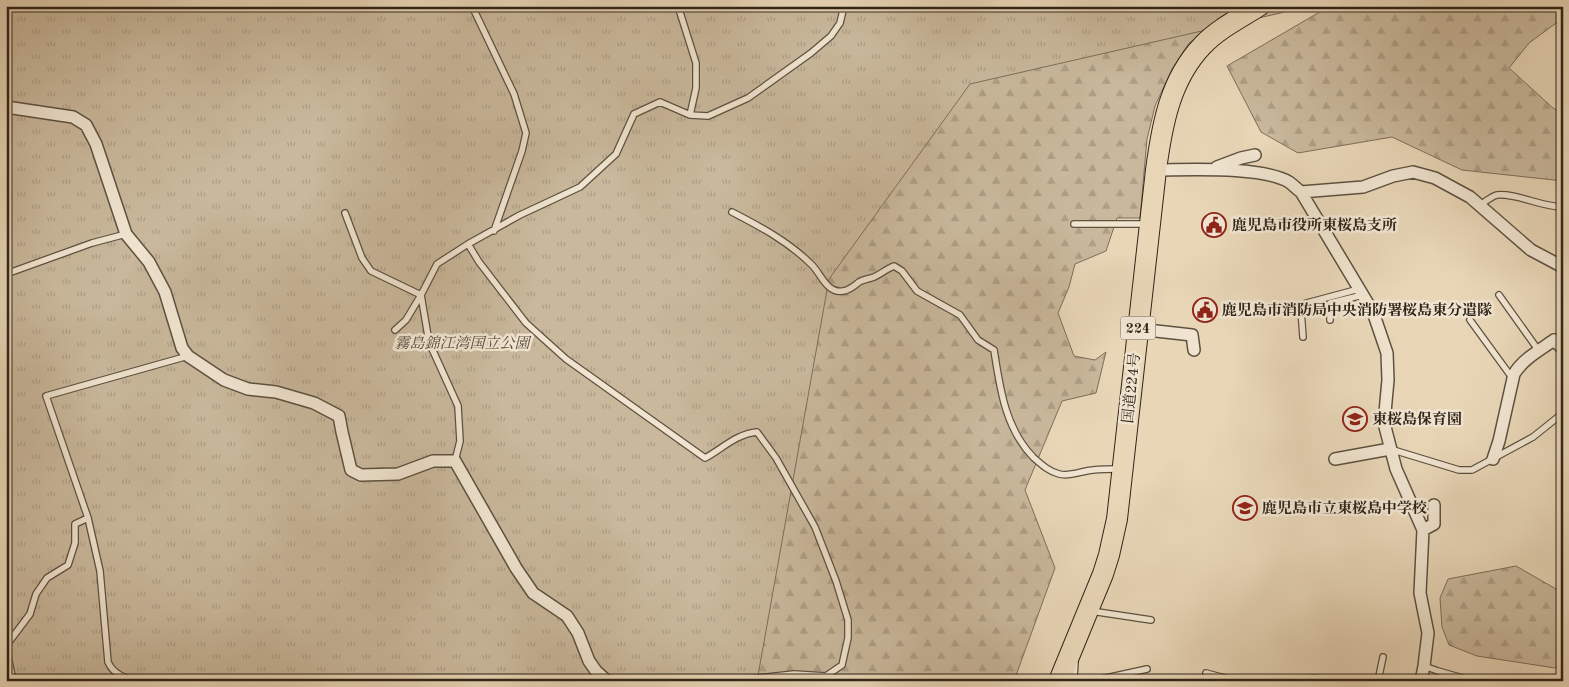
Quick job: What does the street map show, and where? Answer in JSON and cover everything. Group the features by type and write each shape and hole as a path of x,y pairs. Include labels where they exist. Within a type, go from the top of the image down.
{"highway":[{"name":"国道224号","path":"1071,680 1074,643 1089,611 1110,555 1117,519 1162,126 1175,89 1185,69 1203,46 1222,29 1259,6"}],"street":[{"path":"6,107 73,117 86,125 96,144 126,234 149,262 165,292 182,348 188,356 224,380 248,389 276,392 314,403 340,416 351,470 361,475 398,474 433,461 455,461 533,593 567,616 578,633 589,661 606,681"},
{"path":"1214,171 1217,167 1255,155"},
{"path":"1156,170 1238,171 1269,175 1289,182 1301,192 1373,312 1387,353 1388,380 1384,423 1390,450 1396,469 1423,530 1420,593 1428,633 1421,681"},
{"path":"1301,192 1363,187 1392,176 1412,172 1435,178 1470,197 1531,250 1563,267"},
{"path":"1138,329 1192,335 1194,350"},
{"path":"1493,459 1513,379 1518,367 1554,340 1563,349"},
{"path":"1335,459 1390,450"},
{"path":"1423,530 1434,524 1434,505"}],"lane":[{"path":"472,6 514,94 526,133 522,151 494,231"},
{"path":"678,6 696,64 696,88 690,115"},
{"path":"395,330 406,320 437,264 520,215 580,187 616,154 634,114 660,102 690,115 708,116 748,98 831,36 840,23 844,6"},
{"path":"1480,205 1496,195 1519,198 1537,204 1563,207"},
{"path":"732,212 769,231 789,245 815,268 827,286 833,290 844,291 862,280 876,277 885,269 894,266 902,271 917,291 960,315 978,340 994,350 1007,414 1030,454 1046,469 1060,474 1073,474 1092,470 1122,469"},
{"path":"345,213 362,258 372,271 421,295"},
{"path":"1074,224 1150,224"},
{"path":"6,274 92,243 126,234"},
{"path":"468,244 479,262 526,323 566,359 705,458 721,450 745,433 756,432 776,458 815,527 848,620 848,638 842,665 826,676 787,674 749,679 748,681"},
{"path":"1330,320 1330,303 1361,292"},
{"path":"1303,337 1301,310 1303,304 1361,292"},
{"path":"421,295 429,342 458,406 460,441 455,461"},
{"path":"1499,295 1539,351"},
{"path":"1470,320 1513,379"},
{"path":"136,681 124,678 111,669 108,662 100,571 88,518 46,396 188,356"},
{"path":"1390,450 1459,470 1472,470 1533,437 1563,413"},
{"path":"13,681 6,646 30,614 36,594 47,578 68,565 75,543 75,524 88,518"},
{"path":"1089,611 1151,620"},
{"path":"1378,681 1383,657"},
{"path":"1424,666 1438,672 1473,681"},
{"path":"1092,681 1147,669"},
{"path":"1206,673 1236,681"},
{"path":"1306,681 1319,678 1326,681"}],"green space":[{"name":"霧島錦江湾国立公園","path":"6,6 1227,17 1189,43 1172,69 1155,106 1147,139 1140,218 1117,218 1106,251 1075,264 1069,287 1058,313 1074,356 1095,360 1106,352 1096,393 1062,401 1025,490 1055,568 1014,681 20,681 6,505"},
{"name":"霧島錦江湾国立公園","path":"6,6 1311,6 970,84 829,279 757,681 6,681"},
{"path":"1330,6 1563,6 1563,18 1529,43 1509,68 1553,108 1563,114 1563,181 1462,170 1392,137 1298,153 1261,132 1227,66"},
{"path":"1516,566 1563,593 1563,667 1555,668 1477,656 1449,645 1442,627 1440,598 1448,579"}],"place":[{"name":"鹿児島市役所東桜島支所","path":"1214,225"},
{"name":"鹿児島市消防局中央消防署桜島東分遣隊","path":"1205,310"},
{"name":"東桜島保育園","path":"1355,419"},
{"name":"鹿児島市立東桜島中学校","path":"1245,508"}]}
